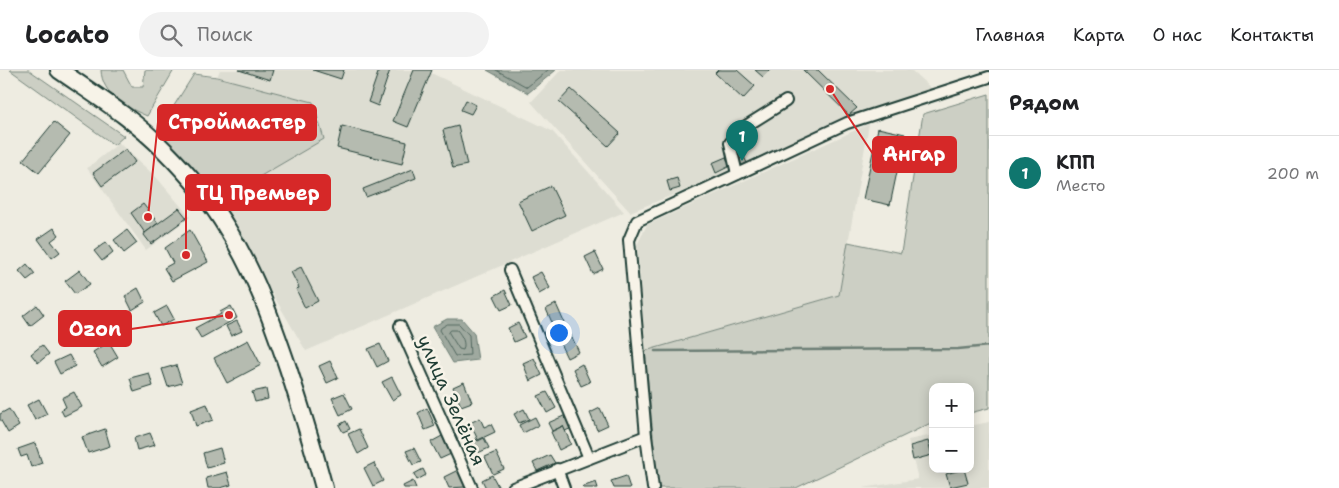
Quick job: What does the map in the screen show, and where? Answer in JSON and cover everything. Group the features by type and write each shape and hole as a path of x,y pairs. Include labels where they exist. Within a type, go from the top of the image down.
{"main road":[{"path":"59,70 108,104 163,149 183,170 228,229 246,260 273,323 310,436 324,488"}],"street":[{"path":"653,488 646,436 630,240 637,221 847,123 989,77"},
{"path":"737,174 730,143 746,126 786,100"},
{"path":"510,270 589,458"},
{"name":"улица Зелёная","path":"400,326 472,488"},
{"path":"513,488 557,469 646,436"},
{"path":"557,469 564,488"}],"shaded area":[{"path":"10,70 29,70 124,136 114,145"},
{"path":"101,70 123,70 132,87 143,87 145,70 174,70 147,116 131,109 110,93 102,79"},
{"path":"220,70 430,70 429,72 552,131 624,212 306,351 218,201 324,139 313,102 217,77"},
{"path":"561,70 911,70 934,91 630,212 531,102"},
{"path":"194,74 217,77 313,102 324,139 218,201 188,163 158,131"},
{"path":"989,94 989,408 974,412 974,383 929,383 929,424 796,488 658,488 645,351 839,295 848,242 901,253 923,114"},
{"path":"869,124 839,295 645,351 637,245 647,225"},
{"path":"119,143 157,178 190,217 146,250 87,168"},
{"path":"989,422 989,488 863,488 918,479 908,440 929,436 929,473 974,473 974,425"}],"water":[{"path":"487,70 556,70 528,93"},
{"path":"447,319 462,319 474,333 478,360 453,363 432,327"}],"building":[{"path":"239,70 273,70 270,80"},
{"path":"313,70 344,70 341,79"},
{"path":"379,70 390,70 378,106 368,102"},
{"path":"414,70 432,70 408,127 393,121"},
{"path":"718,70 737,70 755,86 743,99 715,73"},
{"path":"755,70 770,70 763,77"},
{"path":"803,70 818,70 857,108 849,115"},
{"path":"571,89 620,133 608,146 559,102"},
{"path":"466,100 476,105 471,114 461,110"},
{"path":"54,122 70,135 39,173 23,160"},
{"path":"342,126 407,142 402,164 337,148"},
{"path":"458,126 467,165 453,168 443,130"},
{"path":"878,128 905,134 890,205 863,199"},
{"path":"126,149 135,162 102,186 93,173"},
{"path":"726,157 730,166 716,173 712,163"},
{"path":"744,157 747,163 741,166 738,159"},
{"path":"413,169 416,178 366,197 363,189"},
{"path":"677,178 680,188 670,191 667,181"},
{"path":"551,186 565,215 532,231 518,201"},
{"path":"143,204 158,223 145,233 131,213"},
{"path":"179,208 187,218 151,244 144,235 145,233"},
{"path":"54,228 59,235 51,241 60,252 52,258 38,239"},
{"path":"127,230 137,243 124,253 114,240"},
{"path":"190,230 208,262 172,281 164,268 173,263 165,248"},
{"path":"106,242 113,252 102,261 94,251"},
{"path":"595,252 603,269 593,274 585,257"},
{"path":"27,264 35,274 27,280 19,271"},
{"path":"301,267 318,301 305,308 296,289 299,288 291,272"},
{"path":"80,270 90,284 75,294 65,281"},
{"path":"541,272 550,288 539,294 531,277"},
{"path":"138,288 145,302 132,310 125,296"},
{"path":"505,290 512,305 501,310 494,296"},
{"path":"556,304 564,322 554,327 546,309"},
{"path":"37,305 44,315 30,326 23,316"},
{"path":"167,306 174,319 161,326 154,313"},
{"path":"231,306 237,318 201,338 195,328 221,314 220,312"},
{"path":"237,321 242,331 231,336 226,326"},
{"path":"518,323 525,337 514,342 508,328"},
{"path":"570,333 579,352 567,358 558,339"},
{"path":"248,340 261,365 227,383 214,358"},
{"path":"109,342 118,357 102,367 93,352"},
{"path":"380,344 388,361 377,367 368,349"},
{"path":"42,345 49,354 38,363 31,354"},
{"path":"69,355 75,366 60,374 54,362"},
{"path":"534,358 542,375 530,381 523,363"},
{"path":"330,361 338,378 327,383 319,366"},
{"path":"582,364 590,382 581,386 573,369"},
{"path":"176,365 182,383 168,387 162,369"},
{"path":"149,373 153,386 134,392 130,378"},
{"path":"392,377 401,395 392,400 382,382"},
{"path":"464,382 472,402 461,406 453,387"},
{"path":"266,389 268,399 255,402 252,392"},
{"path":"74,392 82,407 64,416 61,410 66,407 62,398"},
{"path":"547,392 556,408 547,413 538,396"},
{"path":"344,393 352,409 340,415 332,398"},
{"path":"39,399 47,414 35,420 27,405"},
{"path":"207,404 213,420 196,426 191,410"},
{"path":"427,408 435,426 425,430 418,413"},
{"path":"600,408 608,425 597,430 590,413"},
{"path":"9,409 19,426 8,433 0,419 0,414"},
{"path":"524,409 529,419 519,423 514,414"},
{"path":"566,415 572,428 565,431 563,426 552,431 548,423"},
{"path":"535,417 539,425 523,433 519,425"},
{"path":"480,418 484,427 491,424 495,432 478,440 470,423"},
{"path":"346,421 350,429 343,432 339,425"},
{"path":"563,426 571,444 559,450 551,432"},
{"path":"105,429 110,446 88,453 82,437"},
{"path":"359,429 368,448 358,454 348,434"},
{"path":"150,433 155,445 137,450 134,438"},
{"path":"442,436 451,454 440,459 431,442"},
{"path":"484,438 489,448 471,456 466,444 476,439 478,441"},
{"path":"928,441 929,456 913,460 910,446"},
{"path":"35,443 42,463 31,467 27,455 21,457 18,449"},
{"path":"220,448 224,463 207,468 203,453"},
{"path":"414,448 421,462 413,465 406,451"},
{"path":"496,452 504,469 493,474 485,457"},
{"path":"550,455 555,463 537,471 533,463"},
{"path":"374,463 383,481 373,486 364,468"},
{"path":"423,469 426,475 417,480 414,474"},
{"path":"458,470 466,487 449,488 444,477"},
{"path":"227,472 231,485 220,488 208,488 206,478"},
{"path":"965,473 968,483 950,487 946,474"},
{"path":"492,475 499,488 486,488 482,480"},
{"path":"626,476 630,488 614,488 611,481"},
{"path":"413,481 416,488 404,488 403,486"},
{"path":"596,482 598,488 582,487"}],"waterway":[{"path":"655,351 958,349 989,346"}],"place":[{"name":"Ангар","path":"830,89"},
{"name":"КПП","path":"742,161"},
{"name":"Строймастер","path":"148,217"},
{"name":"ТЦ Премьер","path":"186,255"},
{"name":"Ozon","path":"229,315"}]}
